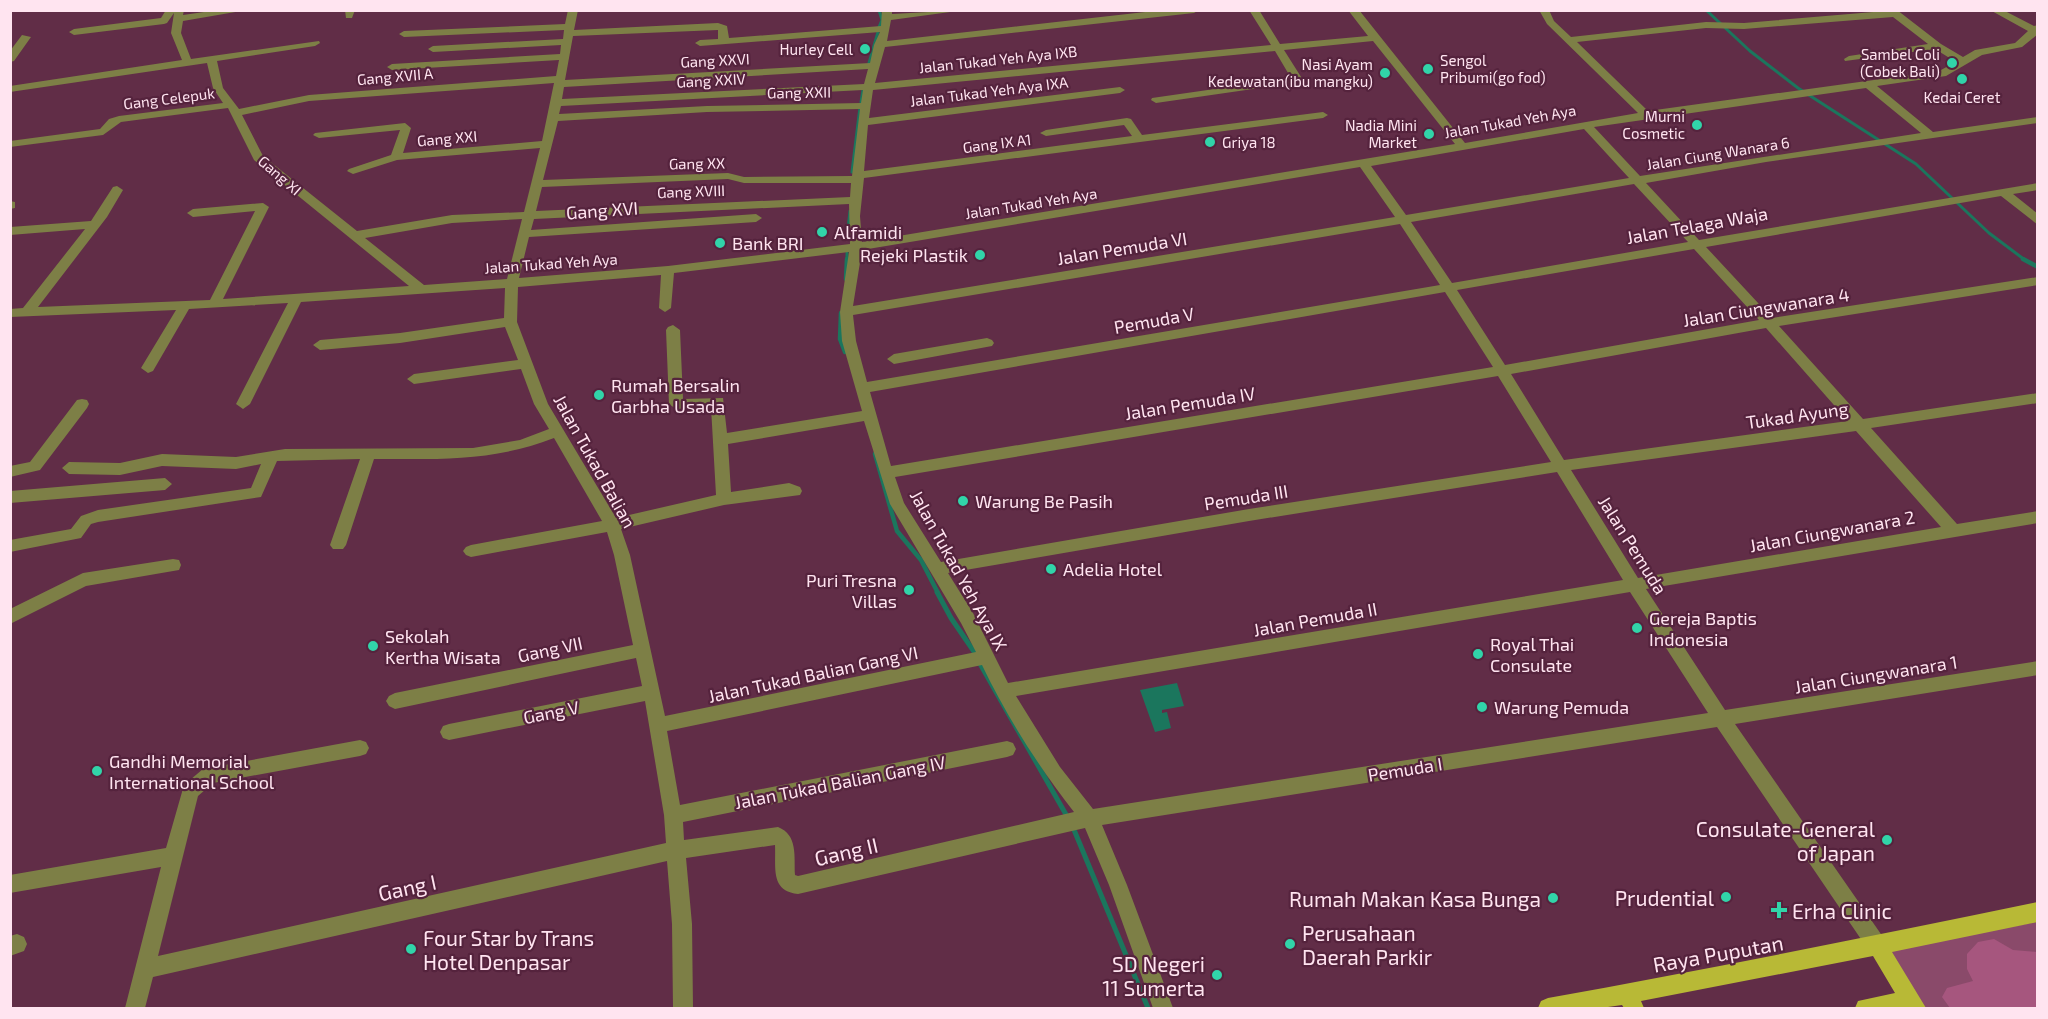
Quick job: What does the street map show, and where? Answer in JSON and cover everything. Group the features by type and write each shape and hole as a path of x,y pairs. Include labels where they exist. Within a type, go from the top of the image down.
{"main road":[{"name":"Raya Puputan","path":"1548,1008 1630,1001 1876,944 2037,912"},
{"path":"1871,1008 1913,1004 1876,944"}],"street":[{"path":"74,32 164,21 171,10"},
{"path":"188,63 176,33 179,15 242,10"},
{"name":"Jalan Tukad Balian","path":"573,10 553,118 512,283 510,322 524,364 556,432 612,525 622,555 652,692 673,815 677,850 683,1008"},
{"path":"700,43 960,10"},
{"path":"879,45 1194,10"},
{"path":"1156,100 1295,82 1298,78 1254,10"},
{"path":"1353,10 1462,146"},
{"path":"1544,10 1550,22 1646,115"},
{"path":"1995,10 2036,29 2018,45"},
{"path":"1569,40 1713,25 1734,26 1892,12 1937,46 1962,61"},
{"name":"Jalan Tukad Yeh Aya IX","path":"887,19 868,87 863,122 856,200 856,248 846,312 849,341 897,504 967,618 1003,691 1054,773 1075,821 1118,885 1163,1008"},
{"path":"404,34 568,34 718,26 723,28 723,39 726,40"},
{"path":"434,49 568,34"},
{"path":"10,59 26,37"},
{"name":"Jalan Tukad Yeh Aya IXB","path":"868,87 1375,38"},
{"path":"10,89 315,43"},
{"name":"Jalan Tukad Yeh Aya","path":"10,312 214,304 512,283 668,270 856,248 1646,115 1942,74 1962,61 1986,50 2018,45 2037,45"},
{"path":"1849,59 1937,46"},
{"path":"392,67 563,57"},
{"name":"Gang XI","path":"211,59 218,88 233,109 258,159 420,288"},
{"name":"Gang XXVI","path":"558,82 874,66"},
{"name":"Gang XVII A","path":"233,109 309,98 558,82"},
{"path":"1869,85 1931,136"},
{"name":"Gang XXIV","path":"556,103 868,87"},
{"name":"Jalan Tukad Yeh Aya IXA","path":"863,122 1120,90"},
{"name":"Gang XXII","path":"553,118 707,109 865,106"},
{"name":"Gang Celepuk","path":"10,144 103,132 113,121 119,119 233,109"},
{"name":"Gang IX A1","path":"859,177 1323,115"},
{"name":"Jalan Ciung Wanara 6","path":"1404,220 1766,159 2037,120"},
{"name":"Gang IX A1","path":"1046,133 1127,121 1138,139"},
{"path":"1586,125 1769,323 1953,530"},
{"name":"Gang XXI","path":"319,135 405,126 396,157 547,144"},
{"path":"353,171 396,157"},
{"name":"Jalan Pemuda","path":"1363,164 1449,286 1500,371 1720,718 1876,944"},
{"name":"Gang XX","path":"535,184 728,176 744,180 859,177"},
{"name":"Jalan Telaga Waja","path":"1449,286 2037,186"},
{"path":"28,311 93,225 104,214 117,190"},
{"path":"2003,192 2037,220"},
{"name":"Gang XVIII","path":"354,236 452,219 856,200"},
{"path":"193,213 263,207 214,304"},
{"name":"Gang XVI","path":"524,234 756,218"},
{"name":"Jalan Pemuda VI","path":"846,312 1404,220"},
{"path":"10,231 93,225"},
{"path":"665,308 668,270"},
{"name":"Jalan Ciungwanara 4","path":"1500,371 1769,323 2037,281"},
{"name":"Pemuda V","path":"864,388 1449,286"},
{"path":"243,404 297,298"},
{"path":"148,368 185,305"},
{"path":"320,345 400,338 510,322"},
{"path":"673,330 676,404 718,402 724,499"},
{"path":"894,359 985,337 994,366"},
{"path":"414,379 524,364"},
{"name":"Jalan Pemuda IV","path":"886,472 1500,371"},
{"name":"Tukad Ayung","path":"1561,466 1860,427 2037,398"},
{"path":"10,472 35,466 82,404"},
{"path":"719,440 871,415"},
{"path":"69,468 120,469 152,460 236,463 285,454 473,453 521,445 556,432"},
{"path":"338,545 369,453"},
{"path":"10,546 76,534 86,520 95,516 256,493 271,457"},
{"name":"Pemuda III","path":"937,569 1088,542 1561,466"},
{"path":"10,497 165,484"},
{"path":"471,552 612,525 724,499 789,489 795,491"},
{"name":"Jalan Ciungwanara 2","path":"1634,584 2037,517"},
{"path":"10,616 83,580 173,565"},
{"name":"Jalan Pemuda II","path":"1003,691 1634,584"},
{"name":"Gang VII","path":"395,701 642,650"},
{"name":"Jalan Tukad Balian Gang VI","path":"656,726 977,659"},
{"name":"Jalan Ciungwanara 1","path":"1720,718 2037,668"},
{"name":"Gang V","path":"449,732 652,692"},
{"name":"Pemuda I","path":"1075,821 1720,718"},
{"path":"135,1008 147,968 190,791 209,775 360,748"},
{"name":"Jalan Tukad Balian Gang IV","path":"673,815 1007,749"},
{"name":"Gang II","path":"677,850 778,836 784,841 786,880 790,884 798,885 1075,821"},
{"name":"Gang I","path":"147,968 677,850"},
{"path":"10,884 174,856"}],"shaded area":[{"path":"1177,683 1184,706 1162,710 1162,713 1167,712 1171,728 1155,732 1140,690"},
{"path":"2037,922 2037,1008 1921,1008 1885,950"},
{"path":"1994,939 2013,950 2037,952 2037,1008 1950,1008 1942,997 1947,988 1973,981 1967,969 1967,954 1978,942"}],"waterway":[{"path":"879,10 882,20 879,27"},
{"path":"1706,10 1750,51 1798,88 1916,164 1989,233 2025,260"},
{"path":"869,63 878,32"},
{"path":"861,102 863,90"},
{"path":"852,172 860,107"},
{"path":"847,238 850,211"},
{"path":"847,253 847,259"},
{"path":"846,279 847,259"},
{"path":"2023,259 2038,267"},
{"path":"841,313 840,339 845,352"},
{"path":"875,454 897,531 921,560 938,593"},
{"path":"937,592 951,618 975,653"},
{"path":"979,662 1068,818"},
{"path":"1072,825 1148,1008"}],"place":[{"name":"Hurley Cell","path":"865,49"},
{"name":"Sambel Coli (Cobek Bali)","path":"1952,63"},
{"name":"Sengol Pribumi(go fod)","path":"1428,69"},
{"name":"Nasi Ayam Kedewatan(ibu mangku)","path":"1385,73"},
{"name":"Kedai Ceret","path":"1962,79"},
{"name":"Murni Cosmetic","path":"1697,125"},
{"name":"Nadia Mini Market","path":"1429,134"},
{"name":"Griya 18","path":"1210,142"},
{"name":"Alfamidi","path":"822,232"},
{"name":"Bank BRI","path":"720,243"},
{"name":"Rejeki Plastik","path":"980,255"},
{"name":"Rumah Bersalin Garbha Usada","path":"599,395"},
{"name":"Warung Be Pasih","path":"963,501"},
{"name":"Adelia Hotel","path":"1051,569"},
{"name":"Puri Tresna Villas","path":"909,590"},
{"name":"Gereja Baptis Indonesia","path":"1637,628"},
{"name":"Sekolah Kertha Wisata","path":"373,646"},
{"name":"Royal Thai Consulate","path":"1478,654"},
{"name":"Warung Pemuda","path":"1482,707"},
{"name":"Gandhi Memorial International School","path":"97,771"},
{"name":"Consulate-General of Japan","path":"1887,840"},
{"name":"Prudential","path":"1726,897"},
{"name":"Rumah Makan Kasa Bunga","path":"1553,898"},
{"name":"Erha Clinic","path":"1779,910"},
{"name":"Perusahaan Daerah Parkir","path":"1290,944"},
{"name":"Four Star by Trans Hotel Denpasar","path":"411,949"},
{"name":"SD Negeri 11 Sumerta","path":"1217,975"}]}
